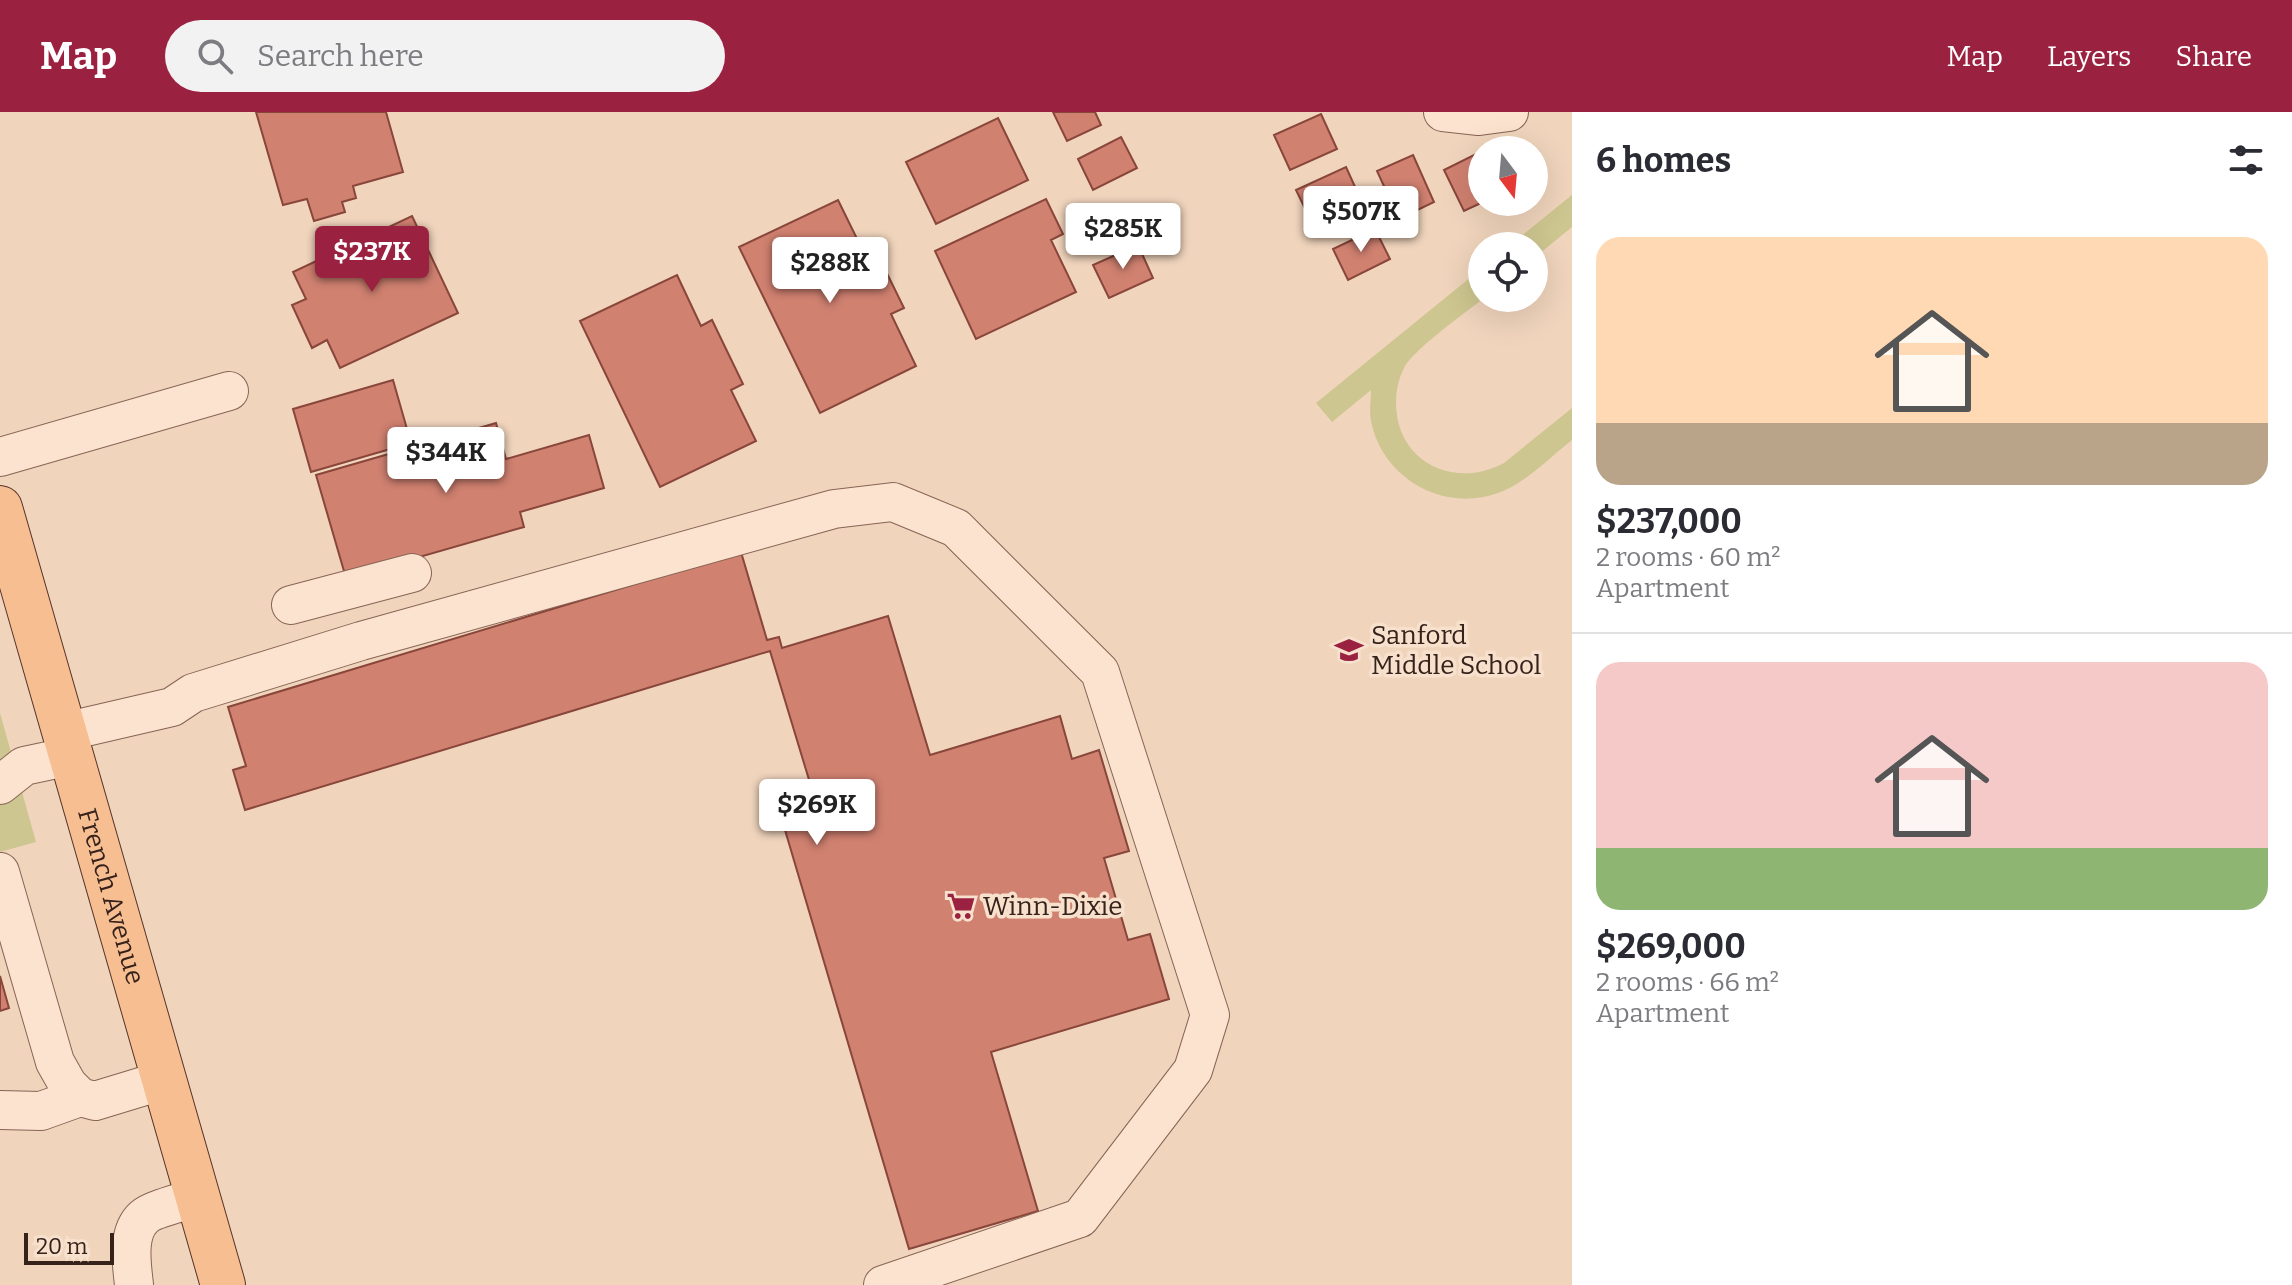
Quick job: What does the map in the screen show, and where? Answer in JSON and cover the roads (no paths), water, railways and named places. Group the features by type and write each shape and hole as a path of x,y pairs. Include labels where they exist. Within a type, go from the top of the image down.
{"main road":[{"name":"French Avenue","path":"0,508 223,1285"}],"lane":[{"path":"1443,112 1479,116 1509,112"},
{"path":"0,457 229,391"},
{"path":"0,785 24,766 68,744 172,707 193,693 361,641 834,509 893,502 956,528 1100,672 1210,1015 1193,1070 1080,1218 883,1285"},
{"path":"291,605 412,573"},
{"path":"0,872 55,1062 68,1085 80,1097 95,1101 164,1080"},
{"path":"0,1110 41,1111 80,1097"},
{"path":"132,1267 138,1225 144,1216 198,1197"}],"place":[{"name":"Sanford Middle School","path":"1349,650"},
{"name":"Winn-Dixie","path":"961,906"}]}
